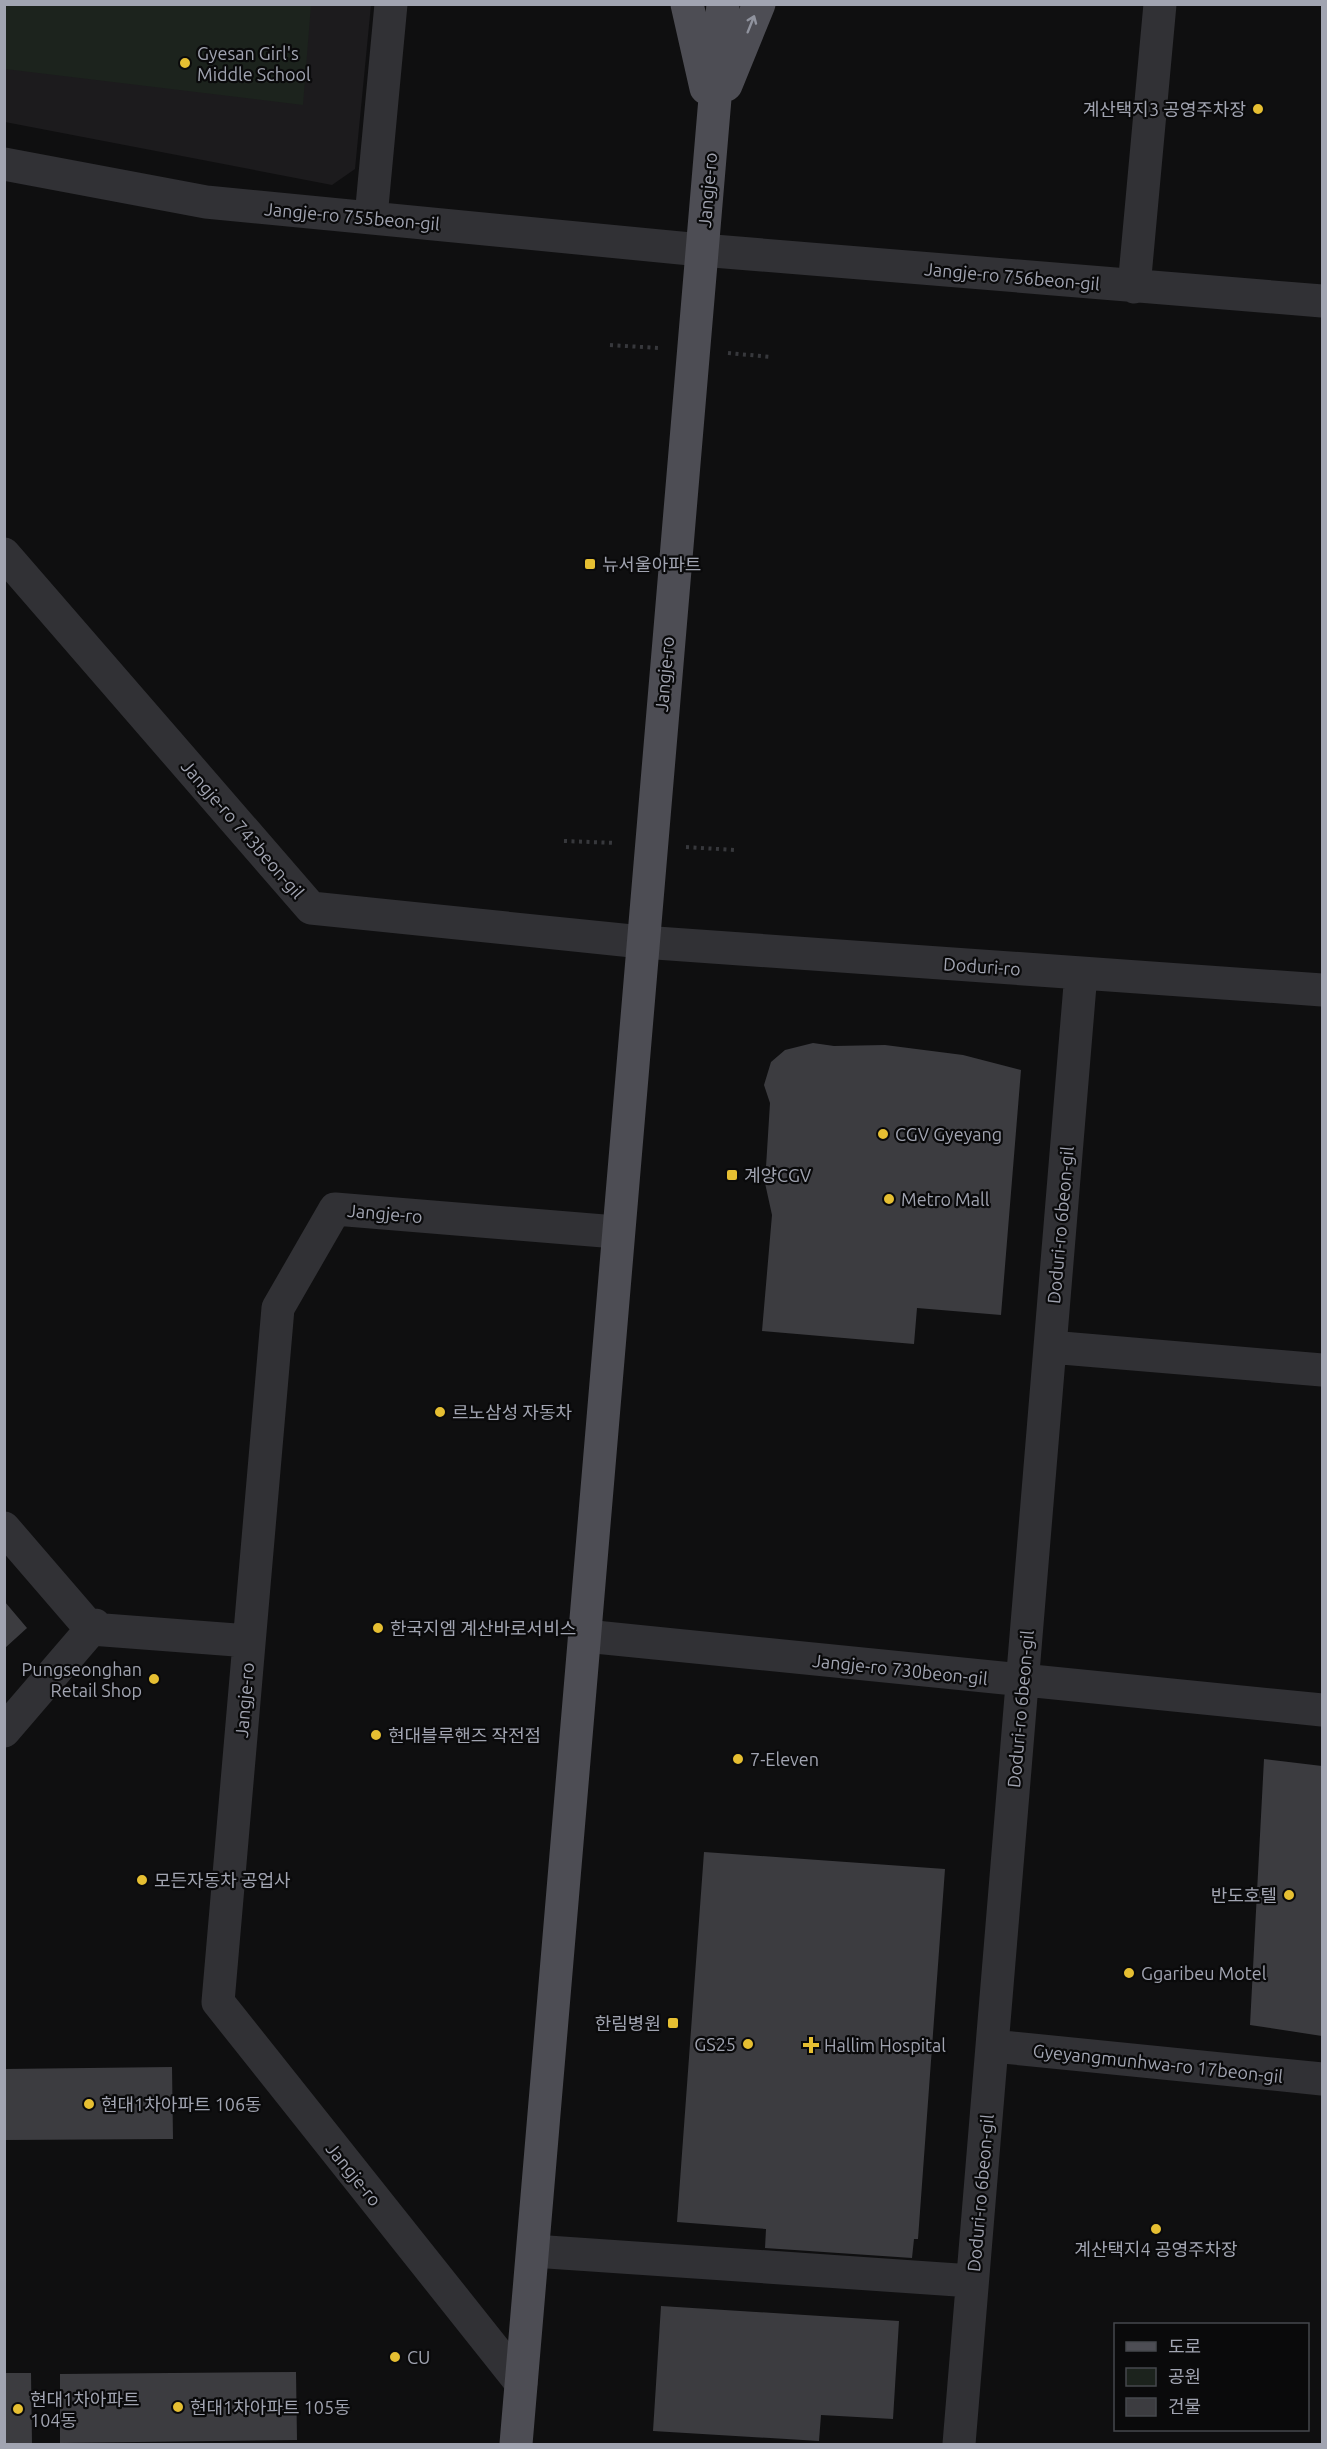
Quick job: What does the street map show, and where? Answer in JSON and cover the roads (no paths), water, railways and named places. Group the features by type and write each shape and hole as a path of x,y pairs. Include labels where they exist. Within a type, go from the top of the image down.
{"main road":[{"name":"Jangje-ro","path":"687,4 713,117"},
{"name":"Jangje-ro","path":"516,2445 585,1636 616,1232 723,4"},
{"name":"Jangje-ro","path":"713,117 759,4"}],"street":[{"path":"371,217 392,4"},
{"path":"1134,287 1160,4"},
{"name":"Jangje-ro 755beon-gil","path":"4,164 206,202 701,250"},
{"name":"Jangje-ro 756beon-gil","path":"701,250 1323,301"},
{"name":"Jangje-ro 743beon-gil","path":"4,554 311,908 642,942"},
{"name":"Doduri-ro","path":"642,942 1323,990"},
{"name":"Doduri-ro 6beon-gil","path":"959,2445 1081,973"},
{"name":"Jangje-ro","path":"521,2383 218,2002 278,1308 335,1209 616,1232"},
{"path":"1050,1347 1323,1370"},
{"path":"4,1528 93,1627 249,1641"},
{"path":"4,1731 93,1627"},
{"name":"Jangje-ro 730beon-gil","path":"585,1636 1022,1682 1323,1710"},
{"name":"Gyeyangmunhwa-ro 17beon-gil","path":"993,2046 1323,2079"},
{"path":"533,2251 972,2281"}],"place":[{"name":"Gyesan Girl's Middle School","path":"185,63"},
{"name":"계산택지3 공영주차장","path":"1258,109"},
{"name":"뉴서울아파트","path":"590,564"},
{"name":"CGV Gyeyang","path":"883,1134"},
{"name":"계양CGV","path":"732,1175"},
{"name":"Metro Mall","path":"889,1199"},
{"name":"르노삼성 자동차","path":"440,1412"},
{"name":"한국지엠 계산바로서비스","path":"378,1628"},
{"name":"Pungseonghan Retail Shop","path":"154,1679"},
{"name":"현대블루핸즈 작전점","path":"376,1735"},
{"name":"7-Eleven","path":"738,1759"},
{"name":"모든자동차 공업사","path":"142,1880"},
{"name":"반도호텔","path":"1289,1895"},
{"name":"Ggaribeu Motel","path":"1129,1973"},
{"name":"한림병원","path":"673,2023"},
{"name":"GS25","path":"748,2044"},
{"name":"Hallim Hospital","path":"811,2045"},
{"name":"현대1차아파트 106동","path":"89,2104"},
{"name":"계산택지4 공영주차장","path":"1156,2229"},
{"name":"CU","path":"395,2357"},
{"name":"현대1차아파트 105동","path":"178,2407"},
{"name":"현대1차아파트 104동","path":"18,2409"}]}
